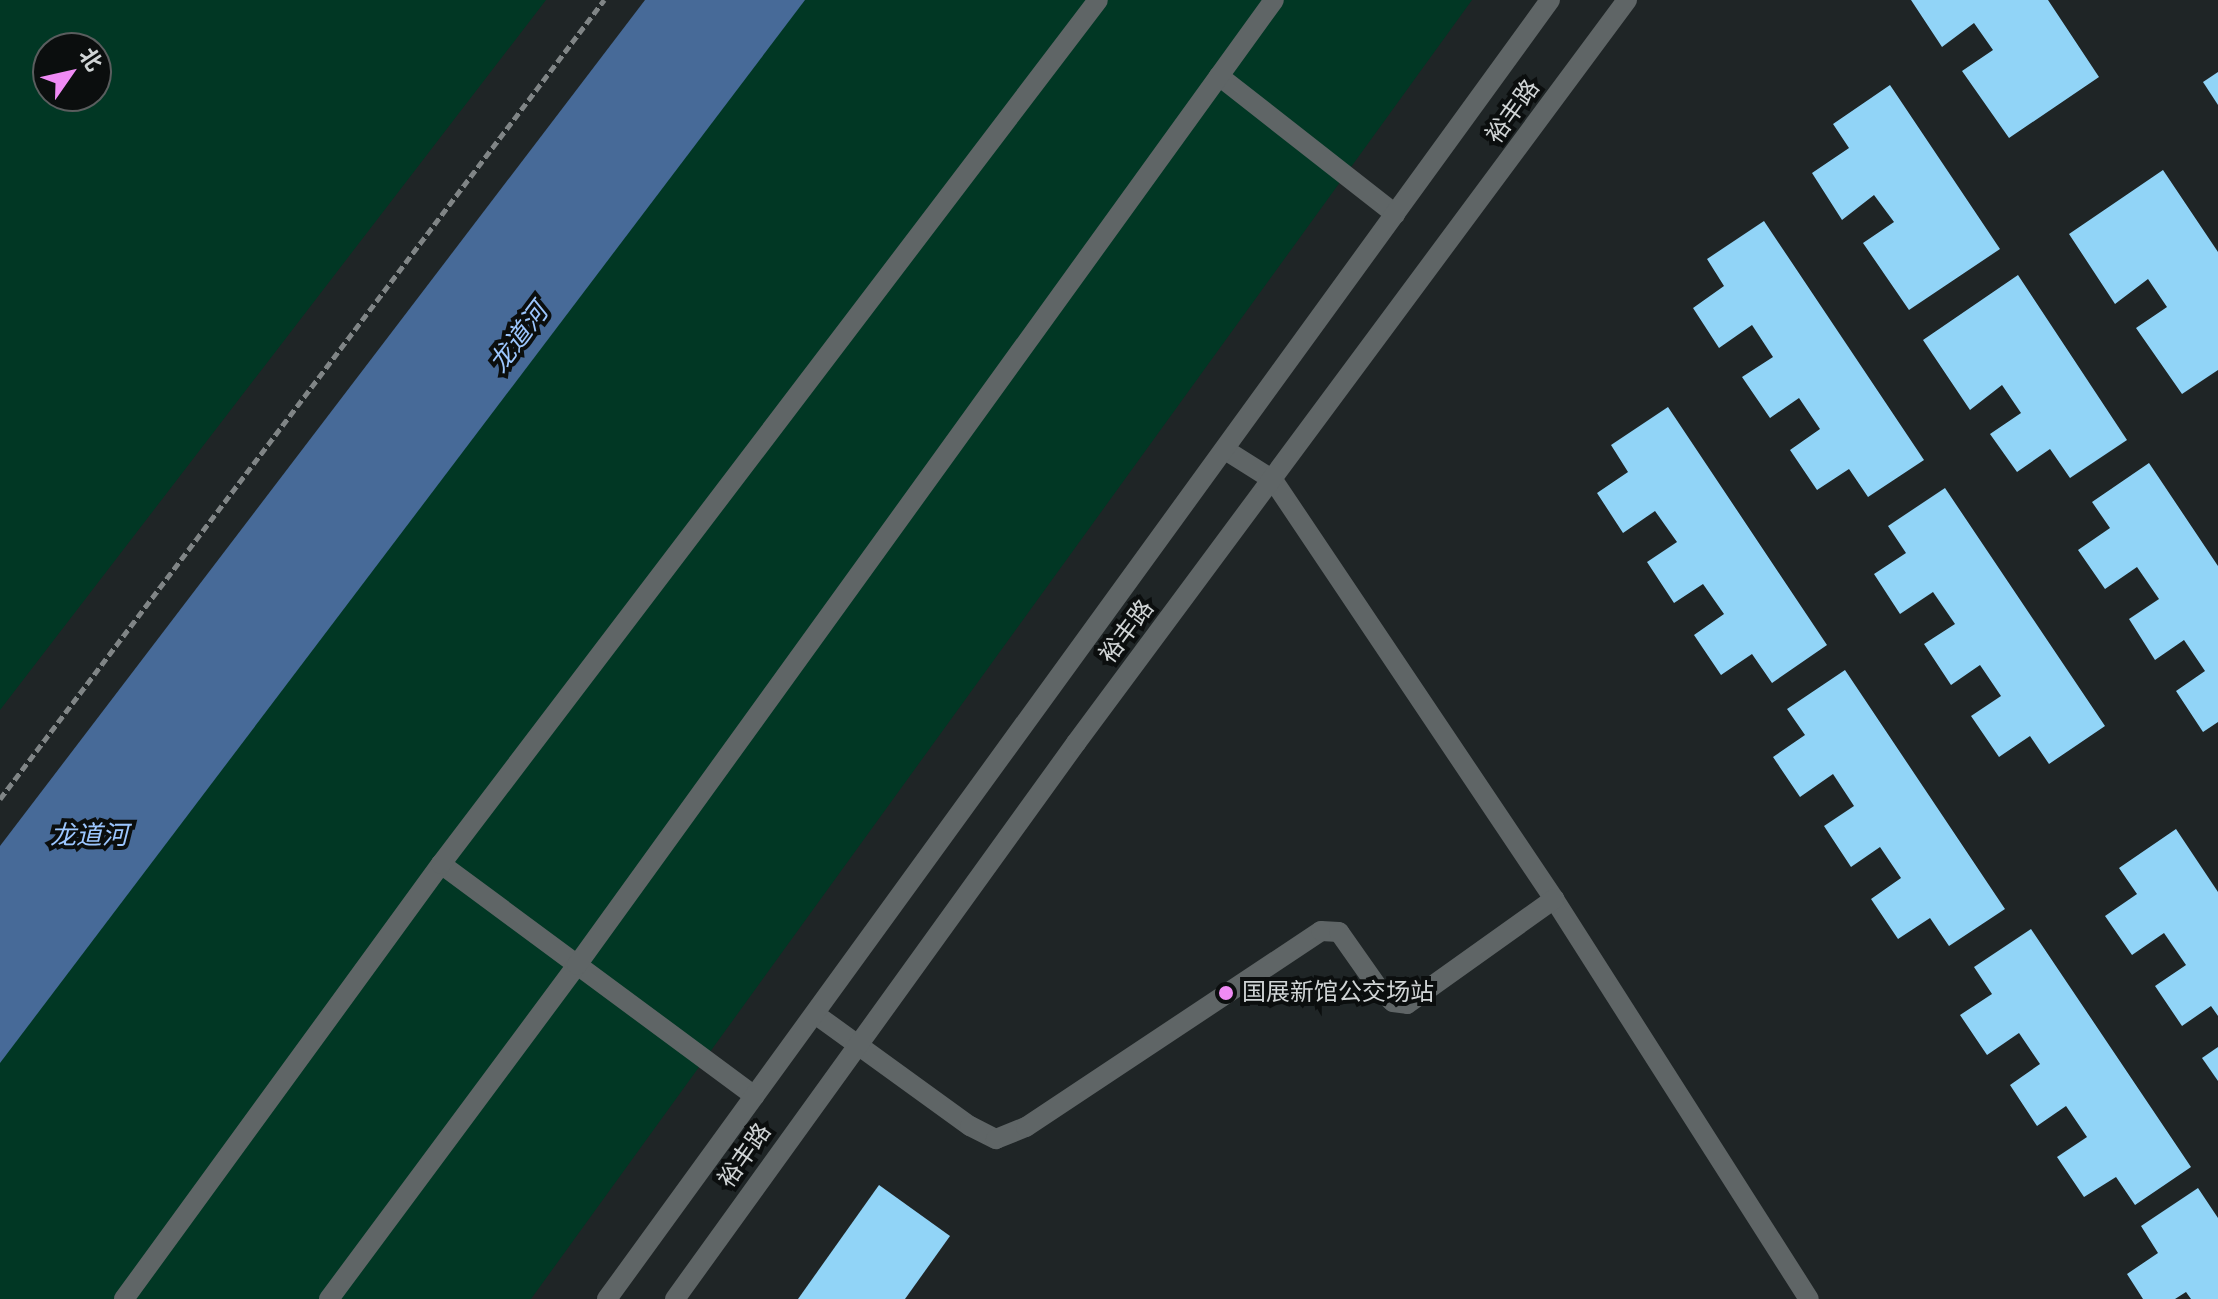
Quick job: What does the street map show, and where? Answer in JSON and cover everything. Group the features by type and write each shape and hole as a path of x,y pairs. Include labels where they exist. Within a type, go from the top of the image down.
{"street":[{"path":"124,1299 441,864 1098,0"},
{"path":"329,1299 577,965 1274,0"},
{"name":"裕丰路","path":"607,1299 1227,451 1550,0"},
{"name":"裕丰路","path":"675,1299 856,1045 1627,0"},
{"path":"1219,76 1395,214"},
{"path":"1227,451 1273,480 1554,899 1809,1299"},
{"path":"441,864 755,1096"},
{"path":"815,1014 970,1126 996,1139 1026,1127 1321,931 1339,932 1379,989 1393,1002 1407,1004 1554,899"}],"path":[{"path":"0,799 604,0"}],"green space":[{"path":"0,0 546,0 0,710"},
{"path":"802,0 1472,0 531,1299 0,1299 0,1061"}],"water":[{"name":"龙道河","path":"645,0 805,0 0,1063 0,846"}],"building":[{"path":"1911,0 2048,0 2099,77 2009,138 1962,71 1993,50 1974,23 1942,47"},
{"path":"2218,72 2218,105 2203,82"},
{"path":"1890,85 2000,249 1909,310 1863,243 1894,222 1874,195 1842,220 1812,173 1849,148 1833,124"},
{"path":"2163,170 2218,252 2218,370 2182,394 2136,328 2167,307 2148,279 2115,304 2069,234"},
{"path":"1764,221 1924,460 1868,497 1849,469 1817,490 1790,450 1820,429 1799,398 1770,418 1742,377 1773,357 1752,325 1719,348 1693,308 1724,286 1707,259"},
{"path":"2018,275 2127,440 2070,478 2050,449 2017,472 1990,434 2021,413 2002,385 1970,410 1923,340"},
{"path":"1668,407 1827,645 1772,683 1752,654 1721,675 1694,635 1724,614 1703,584 1674,603 1647,562 1677,542 1655,511 1623,533 1597,493 1628,472 1611,445"},
{"path":"2149,463 2218,566 2218,722 2203,732 2176,691 2205,671 2184,640 2155,660 2129,619 2159,599 2137,567 2105,589 2078,550 2110,528 2092,502"},
{"path":"1945,488 2105,726 2049,764 2030,736 1999,757 1971,716 2001,696 1980,665 1951,685 1924,644 1955,624 1933,592 1900,614 1874,574 1906,553 1888,526"},
{"path":"1845,670 2005,909 1949,946 1930,918 1898,939 1871,899 1901,878 1880,847 1851,867 1824,826 1854,806 1833,774 1800,797 1773,757 1805,735 1787,709"},
{"path":"2176,829 2218,892 2218,1016 2211,1006 2182,1026 2155,986 2186,965 2164,933 2132,955 2105,916 2137,894 2119,868"},
{"path":"2031,929 2191,1167 2135,1205 2116,1177 2084,1197 2057,1157 2087,1137 2066,1106 2037,1126 2010,1085 2040,1064 2019,1033 1987,1055 1960,1015 1992,994 1974,967"},
{"path":"2218,1047 2218,1081 2202,1058"},
{"path":"879,1185 950,1236 905,1299 798,1299"},
{"path":"2198,1188 2218,1218 2218,1299 2191,1299 2186,1292 2175,1299 2143,1299 2127,1274 2158,1253 2141,1226"}],"place":[{"name":"国展新馆公交场站","path":"1226,993"}]}
